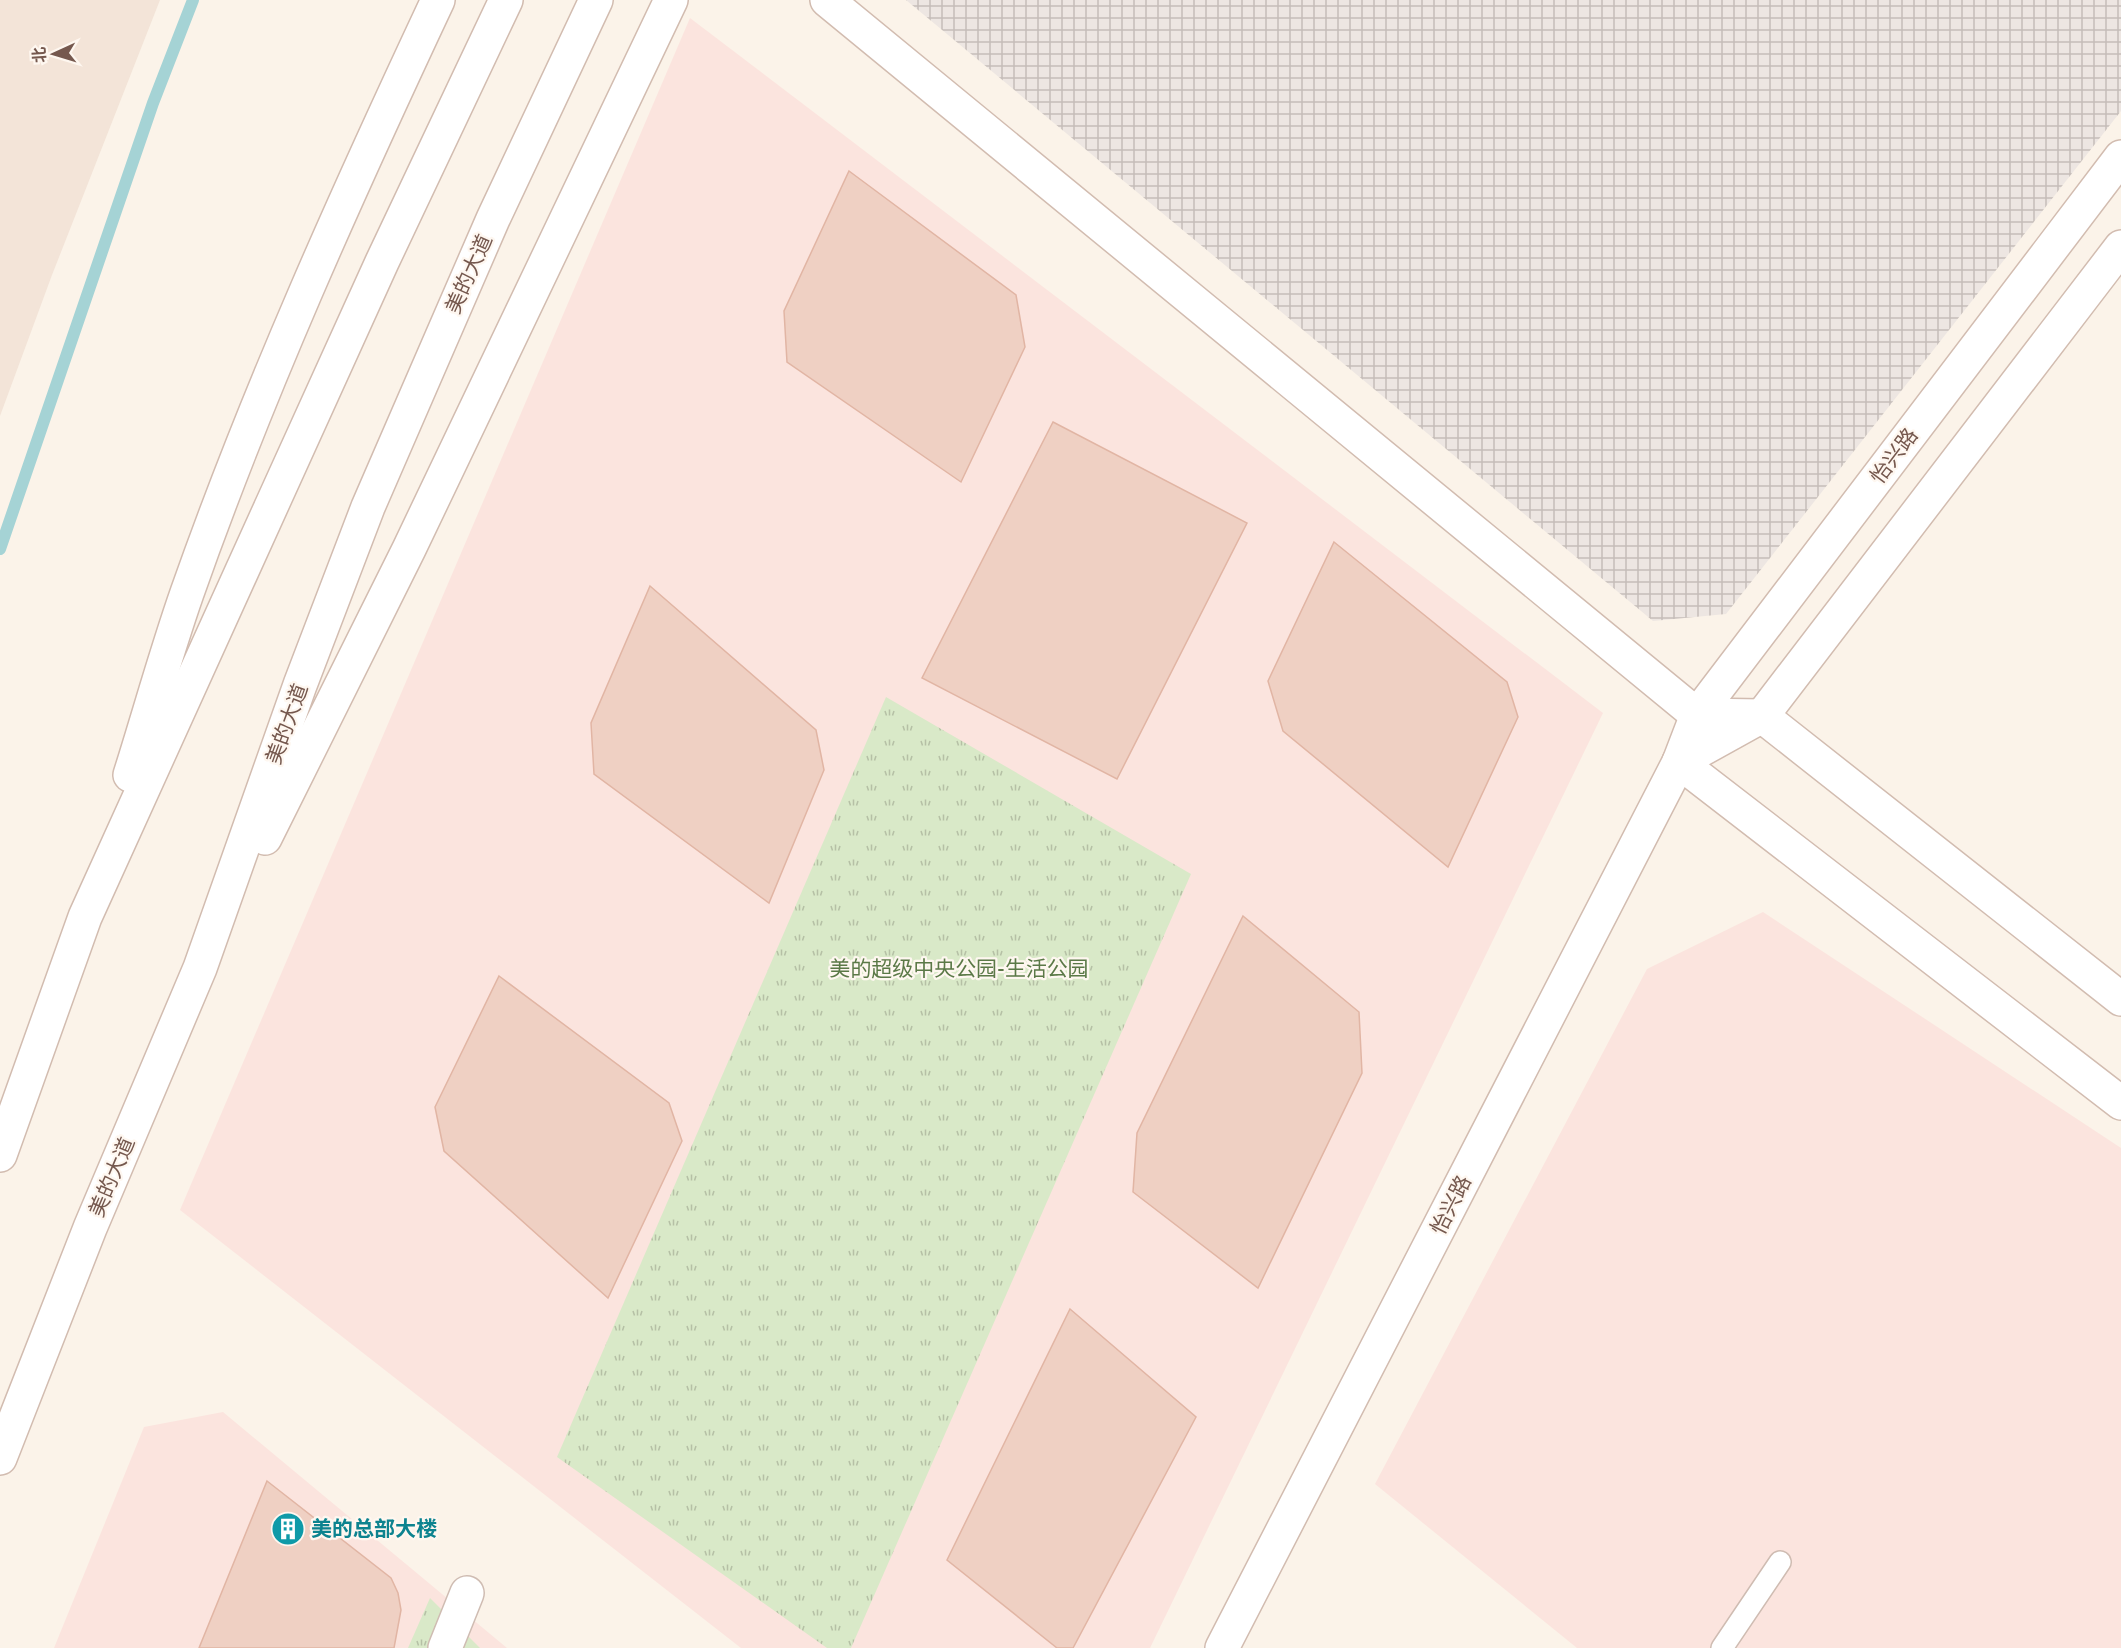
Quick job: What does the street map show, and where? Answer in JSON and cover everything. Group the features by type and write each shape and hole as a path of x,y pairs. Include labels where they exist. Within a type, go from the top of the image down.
{"main road":[{"path":"0,1155 85,917 187,594 254,416 386,111 438,0"},
{"path":"85,917 382,262 506,0"},
{"name":"美的大道","path":"0,1458 90,1228 200,968 300,685 368,507 489,230 596,0"},
{"path":"200,968 409,549 671,0"},
{"path":"827,0 1697,715 1762,716 2121,999"},
{"name":"怡兴路","path":"1222,1648 1680,762 1697,715 2121,157"},
{"path":"2121,247 1762,716 1680,762 2121,1103"},
{"path":"445,1648 467,1593"}],"lane":[{"path":"1722,1648 1780,1562"}],"shaded area":[{"path":"0,0 160,0 52,275 0,416"},
{"path":"906,0 2121,0 2121,111 1726,614 1653,621"},
{"path":"690,18 1603,713 1150,1648 741,1648 180,1210"},
{"path":"1763,912 2121,1148 2121,1648 1577,1648 1375,1484 1647,969"},
{"path":"223,1412 507,1648 54,1648 144,1427"}],"green space":[{"name":"美的超级中央公园-生活公园","path":"886,697 1191,874 851,1648 827,1648 557,1457"},
{"path":"430,1598 480,1648 408,1648"}],"building":[{"path":"849,171 1016,295 1025,347 961,482 787,362 784,311"},
{"path":"1053,422 1247,523 1117,779 922,678"},
{"path":"1334,542 1507,682 1518,717 1448,867 1283,731 1268,681"},
{"path":"650,586 816,730 824,770 769,903 594,774 591,723"},
{"path":"1243,916 1359,1012 1362,1073 1258,1288 1133,1192 1137,1133"},
{"path":"499,976 669,1103 682,1141 608,1298 444,1151 435,1107"},
{"path":"1070,1309 1196,1417 1073,1648 1057,1648 947,1560"},
{"name":"美的总部大楼","path":"267,1481 391,1578 398,1593 401,1610 394,1648 199,1648"}],"waterway":[{"path":"0,549 153,103 193,0"}],"place":[{"name":"美的总部大楼","path":"288,1529"}]}
